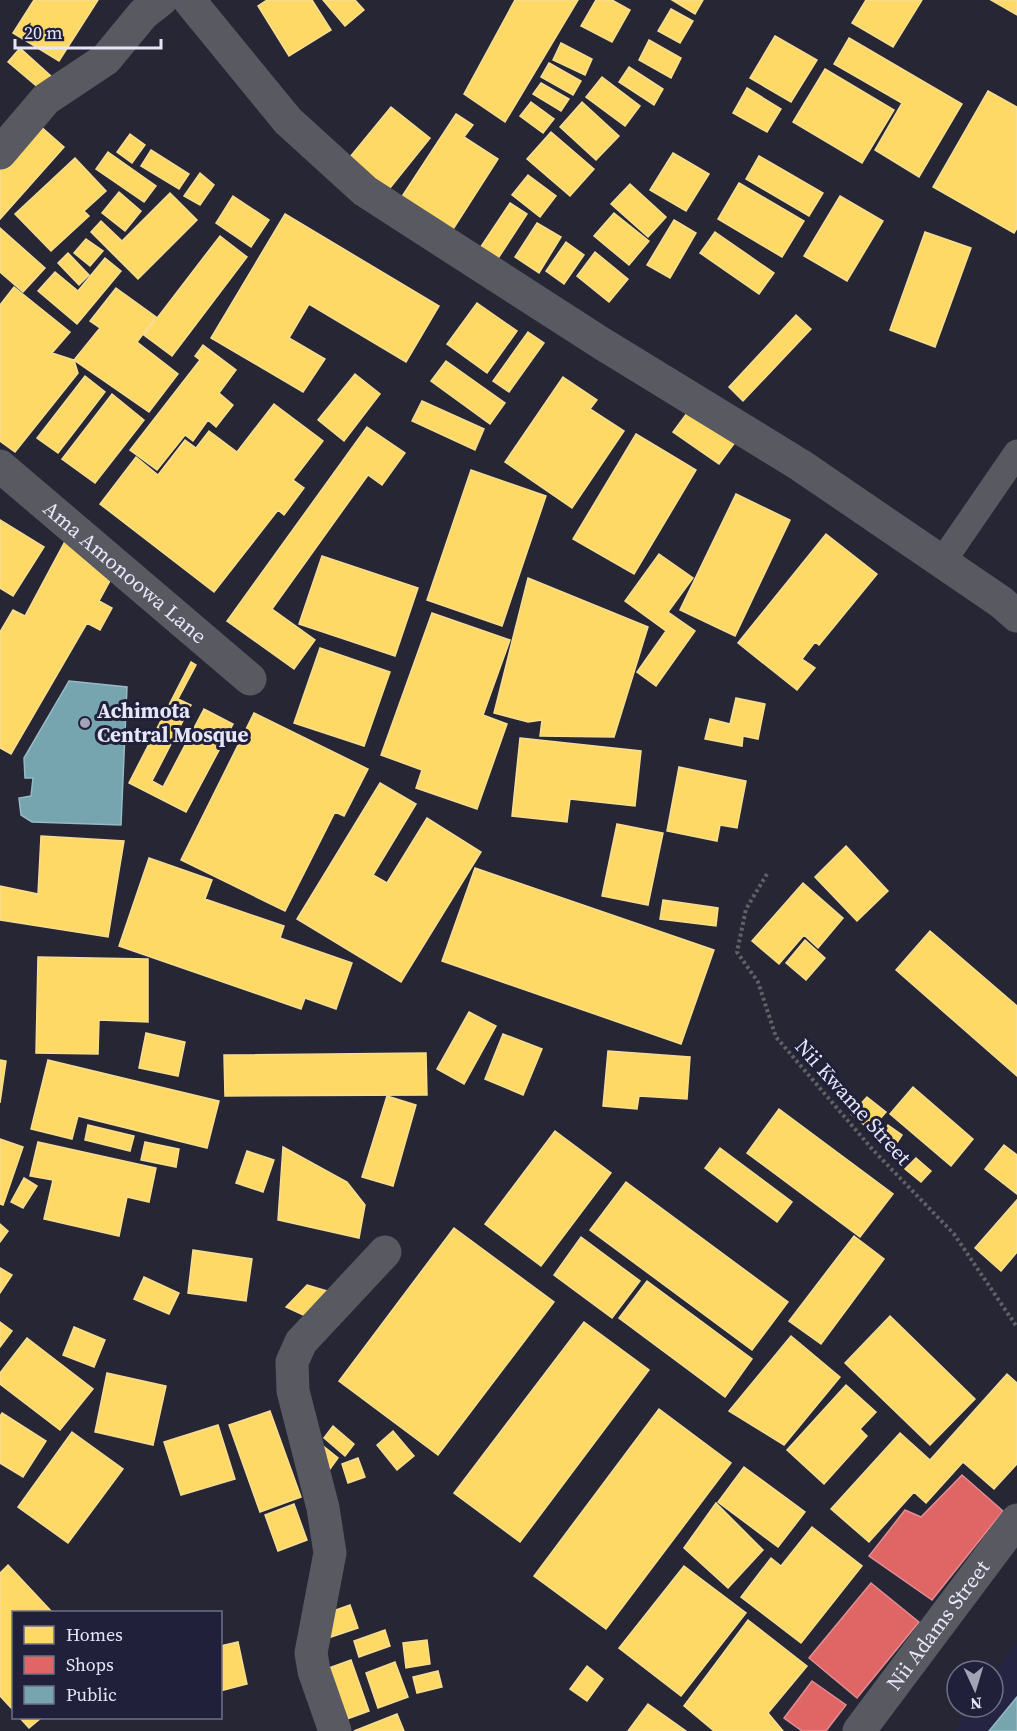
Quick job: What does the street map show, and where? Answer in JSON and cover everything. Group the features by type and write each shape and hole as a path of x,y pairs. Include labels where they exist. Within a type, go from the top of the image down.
{"street":[{"path":"0,153 46,99 106,59 143,14 160,0"},
{"path":"189,0 288,121 364,191 800,465 1001,602 1017,616"},
{"name":"Ama Amonoowa Lane","path":"0,466 250,679"},
{"path":"335,1731 314,1671 311,1653 330,1553 323,1508 293,1391 292,1362 301,1342 385,1252"},
{"name":"Nii Adams Street","path":"859,1731 1017,1520"}],"lane":[{"path":"942,562 1017,453"}],"path":[{"name":"Nii Kwame Street","path":"767,874 747,909 737,952 758,982 776,1037 873,1150 954,1234 1017,1327"}],"shaded area":[{"path":"1017,1642 1017,1731 954,1731 962,1719 1005,1719 1005,1659"}],"building: Homes":[{"path":"34,0 98,0 59,61 13,33"},
{"path":"267,0 312,0 331,30 289,56 258,6"},
{"path":"323,0 355,0 364,10 345,26"},
{"path":"515,0 578,0 505,122 464,94"},
{"path":"596,0 612,0 630,10 612,42 581,26"},
{"path":"672,0 703,0 695,14"},
{"path":"866,0 922,0 893,47 852,23"},
{"path":"991,0 1017,0 1017,15"},
{"path":"671,9 693,21 680,43 658,31"},
{"path":"775,36 817,60 791,102 750,78"},
{"path":"849,38 962,104 919,177 875,150 902,103 834,64"},
{"path":"649,40 681,58 671,78 639,60"},
{"path":"561,43 592,59 585,75 553,60"},
{"path":"20,48 51,76 40,89 8,62"},
{"path":"549,63 581,81 573,95 541,77"},
{"path":"629,67 663,89 654,105 619,82"},
{"path":"825,69 894,110 862,163 793,122"},
{"path":"602,77 640,106 625,126 586,97"},
{"path":"541,83 569,99 561,111 533,94"},
{"path":"747,88 781,109 767,132 733,113"},
{"path":"988,91 1017,107 1017,228 1014,233 933,187"},
{"path":"531,102 554,119 543,133 520,116"},
{"path":"582,102 619,136 596,160 560,127"},
{"path":"391,107 430,138 386,193 346,162"},
{"path":"456,114 473,125 464,137 498,159 450,234 399,201"},
{"path":"39,125 64,147 0,219 0,168"},
{"path":"551,132 594,169 570,196 527,159"},
{"path":"130,134 145,145 132,163 117,152"},
{"path":"151,150 189,174 179,189 141,166"},
{"path":"108,152 156,186 144,202 96,169"},
{"path":"673,153 709,174 686,211 650,190"},
{"path":"759,156 823,193 809,216 746,179"},
{"path":"75,158 106,191 84,211 89,216 51,251 15,214"},
{"path":"200,173 214,185 200,205 184,196"},
{"path":"528,175 556,196 540,217 512,195"},
{"path":"739,183 804,221 782,257 718,219"},
{"path":"630,184 666,217 648,237 611,204"},
{"path":"119,192 141,211 125,231 102,213"},
{"path":"170,193 197,220 138,279 91,232 101,221 122,241"},
{"path":"233,196 269,220 251,247 216,223"},
{"path":"840,196 883,221 847,281 804,256"},
{"path":"510,203 527,214 495,263 478,251"},
{"path":"614,213 649,241 629,265 594,236"},
{"path":"285,214 439,306 406,362 309,304 289,338 325,359 303,392 211,338"},
{"path":"674,220 696,233 670,278 647,265"},
{"path":"537,223 561,237 539,273 515,257"},
{"path":"0,228 45,268 23,292 0,272"},
{"path":"715,232 774,273 759,294 700,253"},
{"path":"925,232 971,248 935,347 890,330"},
{"path":"220,236 247,257 172,356 144,335"},
{"path":"86,239 103,251 90,266 74,253"},
{"path":"566,242 584,255 564,284 546,271"},
{"path":"595,252 628,279 609,302 577,276"},
{"path":"68,253 89,275 79,285 58,263"},
{"path":"105,258 121,271 77,324 38,291 55,272 78,291"},
{"path":"14,287 70,332 52,353 74,360 78,373 15,452 0,441 0,305"},
{"path":"116,288 156,317 137,342 178,374 149,412 74,360 100,328 90,321"},
{"path":"477,303 517,331 487,373 447,344"},
{"path":"796,315 811,329 743,401 729,387"},
{"path":"528,332 544,343 509,392 493,381"},
{"path":"203,345 236,370 219,393 233,405 216,427 208,420 193,441 185,435 157,470 130,450 200,360 195,356"},
{"path":"446,361 505,403 490,424 431,381"},
{"path":"355,374 380,394 344,441 318,420"},
{"path":"85,376 105,392 58,453 37,438"},
{"path":"563,377 597,400 590,409 624,431 572,508 505,462"},
{"path":"112,394 144,420 95,483 62,459"},
{"path":"422,401 484,429 475,450 412,421"},
{"path":"274,404 323,441 293,480 304,488 284,515 278,510 214,592 100,504 136,457 158,475 185,440 196,448 209,431 237,452"},
{"path":"693,405 739,437 719,464 673,432"},
{"path":"367,427 405,453 382,485 368,475 272,609 315,640 294,669 227,621"},
{"path":"636,434 696,470 634,574 573,539"},
{"path":"471,470 546,496 502,626 427,600"},
{"path":"736,494 790,520 735,636 680,610"},
{"path":"0,520 44,547 13,596 0,588"},
{"path":"70,532 93,546 85,561 112,577 99,601 112,608 100,630 87,623 11,754 0,748 0,632 13,610 25,616"},
{"path":"826,534 877,574 819,645 815,642 802,659 815,668 797,690 738,643"},
{"path":"659,554 693,578 668,612 695,631 656,686 637,672 666,631 625,601"},
{"path":"322,556 418,588 395,656 299,624"},
{"path":"528,578 648,627 614,737 540,736 542,720 528,722 494,713"},
{"path":"432,613 510,640 483,715 507,724 477,809 416,788 422,770 381,755"},
{"path":"320,648 390,672 364,746 294,723"},
{"path":"191,662 196,665 178,699 191,705 152,781 163,787 204,709 233,724 186,812 129,783"},
{"path":"736,698 765,704 758,739 743,736 742,746 705,739 710,719 730,724"},
{"path":"254,713 368,769 344,816 335,812 285,911 181,860"},
{"path":"520,738 641,751 635,806 570,799 567,822 512,816"},
{"path":"679,767 746,781 737,828 720,825 717,841 667,831"},
{"path":"380,783 416,804 373,875 387,883 427,818 481,852 401,982 297,919"},
{"path":"617,824 663,833 648,905 602,896"},
{"path":"41,836 124,841 108,937 0,920 0,886 38,894"},
{"path":"846,846 888,891 857,921 815,877"},
{"path":"149,858 212,880 205,899 284,926 280,938 352,963 336,1009 305,998 301,1009 119,946"},
{"path":"475,868 714,950 681,1044 442,961"},
{"path":"803,883 843,918 818,948 804,935 779,964 752,941"},
{"path":"663,900 718,908 716,926 660,919"},
{"path":"930,931 1017,1006 1017,1076 896,970"},
{"path":"805,940 825,958 806,980 786,963"},
{"path":"38,957 148,959 148,1022 99,1020 98,1054 36,1053"},
{"path":"469,1012 496,1026 464,1084 437,1069"},
{"path":"146,1033 185,1042 178,1076 139,1068"},
{"path":"503,1034 542,1049 523,1095 485,1079"},
{"path":"608,1051 690,1057 687,1099 639,1096 637,1109 603,1106"},
{"path":"426,1053 427,1095 225,1096 224,1055"},
{"path":"0,1060 6,1061 0,1103"},
{"path":"48,1060 219,1101 207,1148 78,1116 72,1139 31,1129"},
{"path":"913,1087 973,1139 951,1166 890,1114"},
{"path":"387,1096 416,1105 393,1186 362,1177"},
{"path":"867,1097 886,1112 870,1130 851,1114"},
{"path":"779,1109 893,1194 860,1237 747,1153"},
{"path":"88,1125 134,1136 130,1151 85,1140"},
{"path":"888,1125 902,1135 893,1149 878,1139"},
{"path":"555,1131 611,1173 541,1266 485,1224"},
{"path":"0,1139 23,1147 3,1205 0,1204"},
{"path":"38,1142 156,1168 149,1202 127,1197 119,1236 44,1219 53,1180 30,1176"},
{"path":"145,1142 179,1149 176,1167 141,1160"},
{"path":"1004,1145 1017,1155 1017,1194 985,1169"},
{"path":"283,1147 347,1182 365,1205 359,1238 278,1220"},
{"path":"720,1148 792,1202 777,1222 705,1168"},
{"path":"247,1151 274,1160 263,1192 236,1183"},
{"path":"916,1158 931,1171 921,1182 905,1169"},
{"path":"24,1178 37,1186 23,1208 11,1202"},
{"path":"626,1182 788,1302 752,1350 590,1230"},
{"path":"1017,1200 1017,1252 1001,1271 975,1248"},
{"path":"0,1224 8,1231 0,1242"},
{"path":"454,1228 554,1302 438,1455 339,1381"},
{"path":"854,1236 884,1259 821,1344 789,1321"},
{"path":"581,1237 640,1281 612,1318 554,1275"},
{"path":"193,1250 252,1259 246,1301 188,1293"},
{"path":"0,1268 12,1275 0,1293"},
{"path":"144,1277 179,1293 169,1314 134,1299"},
{"path":"647,1281 752,1359 725,1397 619,1318"},
{"path":"307,1285 327,1291 312,1319 286,1307"},
{"path":"890,1316 975,1399 930,1445 845,1363"},
{"path":"0,1322 12,1331 0,1347"},
{"path":"584,1322 649,1370 520,1542 454,1493"},
{"path":"74,1327 105,1340 94,1367 63,1355"},
{"path":"791,1336 840,1377 784,1445 729,1411"},
{"path":"27,1338 93,1389 60,1430 0,1384 0,1373"},
{"path":"107,1373 166,1386 153,1445 95,1432"},
{"path":"1007,1374 1017,1383 1017,1464 994,1489 963,1462 926,1503 914,1492 869,1542 831,1509 900,1433 930,1460"},
{"path":"846,1385 876,1412 860,1429 867,1436 824,1484 787,1450"},
{"path":"659,1409 731,1463 606,1629 534,1576"},
{"path":"270,1411 301,1497 260,1512 229,1425"},
{"path":"2,1413 46,1441 23,1477 0,1463 0,1416"},
{"path":"218,1425 235,1479 181,1495 164,1442"},
{"path":"333,1426 354,1444 345,1456 324,1438"},
{"path":"393,1431 414,1456 397,1470 377,1445"},
{"path":"72,1432 123,1469 68,1543 18,1507"},
{"path":"317,1441 338,1458 330,1469 309,1452"},
{"path":"358,1458 365,1477 348,1483 342,1464"},
{"path":"744,1467 805,1512 778,1547 718,1502"},
{"path":"716,1503 763,1550 728,1588 684,1548"},
{"path":"294,1504 307,1540 278,1551 265,1515"},
{"path":"812,1527 862,1566 801,1643 741,1597 771,1558 781,1566"},
{"path":"8,1565 51,1611 12,1611 12,1709 0,1696 0,1573"},
{"path":"684,1566 746,1613 681,1696 619,1648"},
{"path":"350,1605 358,1628 328,1638 319,1616"},
{"path":"748,1620 807,1666 768,1713 783,1731 714,1731 684,1706"},
{"path":"385,1630 390,1646 359,1657 354,1641"},
{"path":"427,1640 430,1664 406,1668 403,1643"},
{"path":"238,1642 247,1684 222,1690 222,1646"},
{"path":"351,1660 369,1711 336,1723 318,1672"},
{"path":"395,1662 408,1697 378,1708 366,1673"},
{"path":"587,1666 603,1679 587,1701 570,1689"},
{"path":"438,1671 442,1687 417,1693 413,1677"},
{"path":"648,1704 686,1731 628,1731"},
{"path":"397,1714 404,1731 354,1731"},
{"path":"21,1719 40,1719 29,1728"}],"building: Shops":[{"path":"962,1475 1003,1511 932,1600 869,1556 905,1510 921,1517"},
{"path":"871,1583 919,1622 857,1698 809,1658"},
{"path":"812,1681 846,1705 826,1731 802,1731 784,1718"}],"building: Public":[{"name":"Achimota Central Mosque","path":"69,681 127,687 121,825 32,822 21,815 19,798 31,796 33,778 25,778 24,758"},
{"path":"1017,1697 1017,1731 989,1731 999,1719 1005,1719 1005,1712"}],"place":[{"name":"Achimota Central Mosque","path":"85,723"}]}
